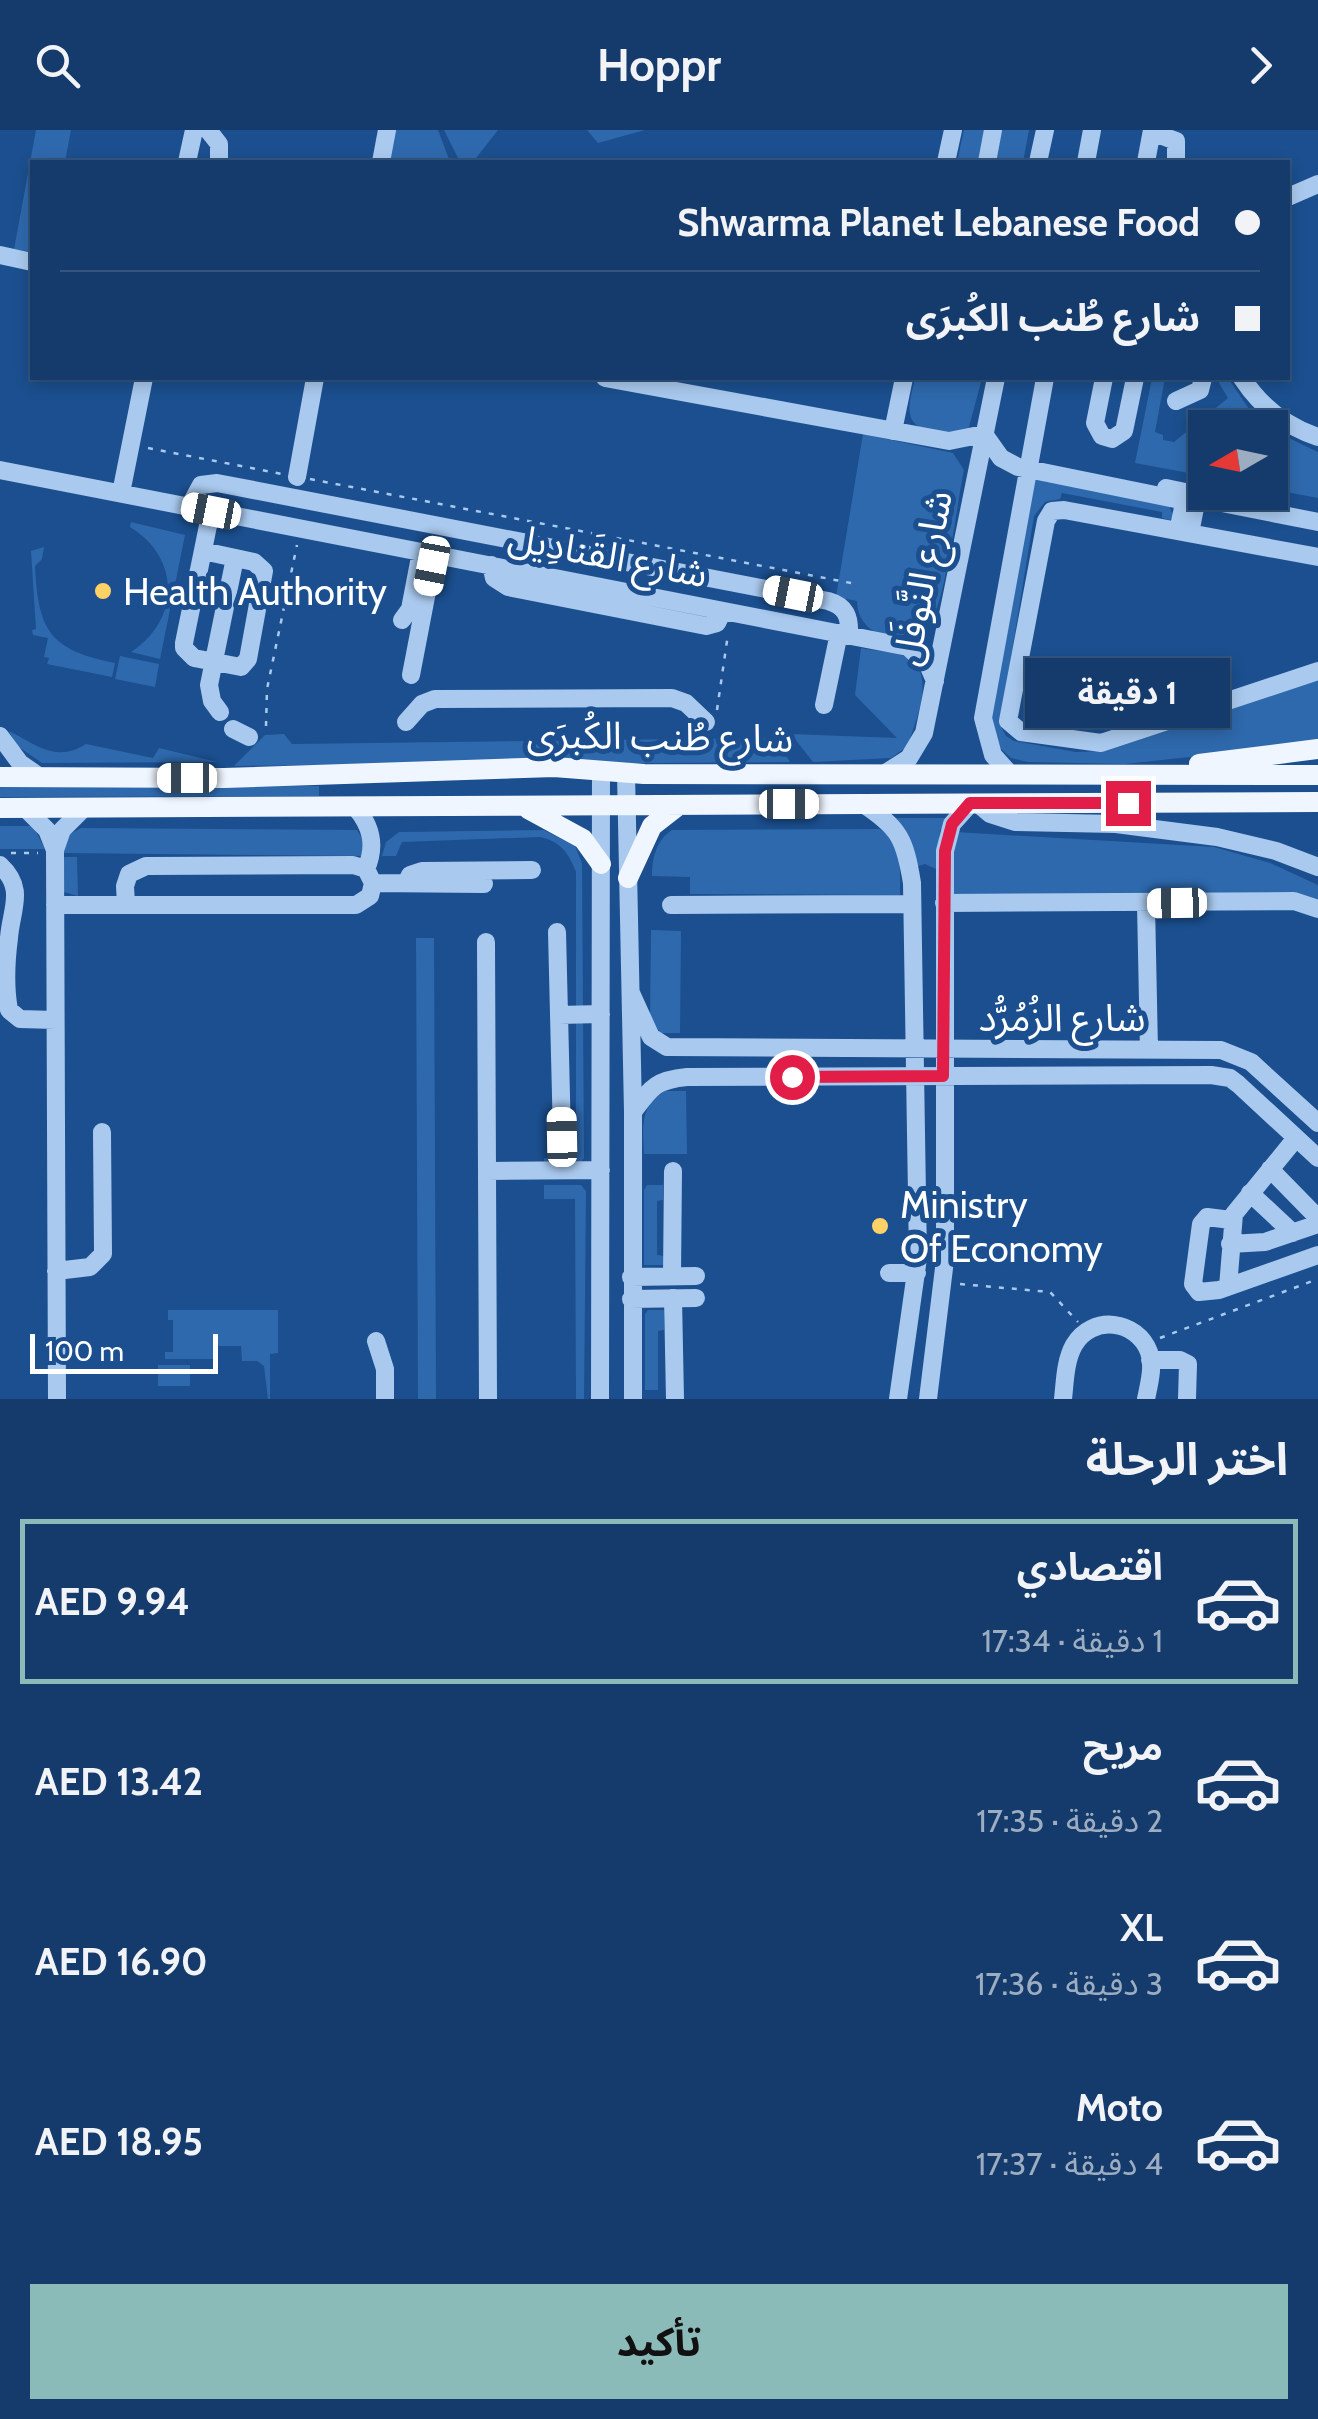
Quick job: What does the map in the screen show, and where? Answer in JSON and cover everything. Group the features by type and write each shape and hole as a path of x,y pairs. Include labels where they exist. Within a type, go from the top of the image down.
{"main road":[{"path":"1113,774 1318,749"},
{"name":"شارع طُنب الكُبرَى","path":"0,777 224,778 554,767 626,773 1318,775"},
{"name":"شارع طُنب الكُبرَى","path":"0,808 1318,802"},
{"path":"628,878 652,826 678,805"},
{"path":"526,808 582,838 600,864"}],"street":[{"path":"187,160 194,130"},
{"path":"208,130 219,144 219,160"},
{"path":"376,160 385,130"},
{"path":"987,160 993,130"},
{"path":"1038,160 1044,130"},
{"path":"1086,160 1092,130"},
{"path":"946,131 946,160"},
{"path":"1146,160 1152,131 1176,141 1176,160"},
{"path":"1290,196 1318,184"},
{"path":"0,255 30,262"},
{"path":"121,494 144,380"},
{"path":"297,477 315,380"},
{"path":"630,380 948,441 966,450 978,464"},
{"path":"893,431 904,380"},
{"name":"شارع النَّوفَل","path":"884,774 902,764 920,742 996,380"},
{"path":"1010,774 988,744 983,718 1044,380"},
{"path":"1104,380 1095,424 1102,436 1112,439 1124,431 1135,380"},
{"path":"1176,402 1200,390 1202,380"},
{"path":"1244,380 1270,412 1318,438"},
{"path":"948,441 984,434 1001,458 1180,500 1184,532"},
{"name":"شارع القَنادِيل","path":"0,470 908,647"},
{"path":"1111,482 1188,493"},
{"path":"190,507 201,486 217,483 835,603 848,614 824,706"},
{"path":"1318,557 1064,510 1052,511 1008,714 1011,726 1021,732 1101,743 1318,671"},
{"path":"1184,532 1192,510"},
{"path":"1257,510 1318,522"},
{"path":"203,551 258,563 264,575 248,659 238,667 191,656 184,648 203,551 211,511"},
{"path":"542,576 548,548"},
{"path":"402,620 410,610 428,553"},
{"path":"411,675 428,553"},
{"path":"220,712 209,690 235,558"},
{"path":"490,566 500,585 706,626 717,623 727,612"},
{"path":"934,681 928,665 908,647 945,629"},
{"path":"406,722 422,704 434,699 672,698 686,703 710,722"},
{"path":"0,736 20,763 40,777"},
{"path":"600,1399 601,770"},
{"path":"626,773 633,1399"},
{"path":"928,1399 943,1282 944,893 948,831 974,803 990,814 1015,822 1116,824 1182,832 1276,852 1318,867"},
{"path":"862,804 899,833 912,883 917,1273 898,1399"},
{"path":"25,808 41,822 55,851"},
{"path":"56,1399 55,851 62,830 84,808"},
{"path":"55,906 356,905 370,896 372,841 356,808"},
{"path":"0,865 11,876 17,896 8,936 8,1010 20,1020 55,1020"},
{"path":"126,905 126,880 140,866 353,865 370,876 406,884 484,884"},
{"path":"406,884 410,875 422,870 532,870"},
{"path":"912,883 918,870 937,870 944,893"},
{"path":"944,893 1146,904 1294,901 1318,909"},
{"path":"671,905 912,904"},
{"path":"1146,904 1149,1050"},
{"path":"557,932 562,1137"},
{"path":"486,942 488,1399"},
{"name":"شارع الزُمُرُّد","path":"630,993 651,1037 667,1047 1221,1050 1241,1056 1318,1123"},
{"path":"886,1050 901,1036 914,1009"},
{"path":"559,1014 600,1014"},
{"name":"شارع الزُمُرُّد","path":"632,1112 655,1084 670,1078 1221,1076 1238,1084 1318,1158"},
{"path":"56,1270 90,1267 102,1254 102,1132"},
{"path":"1228,1287 1231,1220 1296,1138"},
{"path":"1230,1244 1256,1244 1318,1221 1270,1169"},
{"path":"487,1171 600,1170"},
{"path":"673,1170 673,1276 681,1285 674,1298 675,1399"},
{"path":"1250,1194 1293,1232"},
{"path":"1231,1220 1210,1217 1202,1221 1193,1284 1196,1290 1203,1293 1228,1287 1318,1255"},
{"path":"888,1273 917,1273"},
{"path":"631,1277 696,1276"},
{"path":"632,1299 696,1298"},
{"path":"1063,1399 1076,1342 1099,1325 1114,1324 1128,1328 1147,1352 1188,1364 1186,1399"},
{"path":"376,1341 385,1369 385,1399"},
{"path":"1146,1399 1147,1352"}],"path":[{"path":"136,446 856,584"},
{"path":"266,726 267,689 300,528"},
{"path":"710,722 727,612"},
{"path":"0,852 55,851"},
{"path":"1147,1352 1318,1279"},
{"path":"943,1282 1050,1292 1086,1332"}],"shaded area":[{"path":"36,130 71,130 65,160 30,160"},
{"path":"395,130 438,130 449,160 388,160"},
{"path":"444,130 498,130 475,160 459,160"},
{"path":"587,130 645,130 598,143"},
{"path":"964,130 1029,130 1023,160 957,160"},
{"path":"30,162 30,252 14,249"},
{"path":"915,380 981,380 968,431 956,434 925,430 917,425 910,413"},
{"path":"1152,380 1165,380 1155,432 1163,435 1163,440 1174,442 1188,431 1188,473 1135,463"},
{"path":"1217,380 1229,380 1249,409 1213,410 1228,398"},
{"path":"863,434 953,453 964,470 936,610 931,620 909,634 885,635 875,631 859,614 857,601 836,597"},
{"path":"1288,438 1318,452 1318,498 1288,492"},
{"path":"1033,476 1168,503 1173,515 1170,520 1162,518 1162,512 1062,493 1060,499 1045,502 1034,516 1000,725 1006,736 1014,741 1076,752 1106,751 1318,679 1318,743 1125,764 1028,762 1011,758 1001,749 992,735 990,722"},
{"path":"131,522 185,535 160,659 131,652 159,623 168,589 159,555 130,527"},
{"path":"44,547 42,559 35,566 45,622 62,644 115,663 112,677 47,664 49,658 44,657 48,638 33,635 32,630 36,629 31,551"},
{"path":"861,648 901,655 913,661 920,671 920,708 908,746 891,758 813,762 791,734 897,738 855,695"},
{"path":"120,656 159,664 155,687 115,679"},
{"path":"9,731 56,752 86,744 153,758 159,748 217,762 42,763 16,745"},
{"path":"284,734 292,744 769,738 780,746 790,762 234,766 265,735"},
{"path":"319,786 319,796 0,797 0,787"},
{"path":"890,818 948,818 940,831 936,869 925,864 913,868"},
{"path":"0,826 33,826 45,849 0,849"},
{"path":"81,828 357,830 364,842 362,856 63,853 65,837"},
{"path":"880,829 896,850 900,895 690,894 690,877 652,876 656,850 672,830"},
{"path":"544,830 575,846 582,863 584,1158 580,1163 544,1163 544,1158 576,1158 576,872 567,853 540,837 402,842 396,856 382,856 386,842 399,832"},
{"path":"955,832 1214,847 1270,863 1318,885 1318,907 953,897 947,858"},
{"path":"63,857 77,857 78,896 64,892"},
{"path":"651,930 681,931 680,1033 661,1033 650,1022"},
{"path":"416,938 434,938 436,1399 418,1399"},
{"path":"665,1091 686,1091 687,1154 644,1154 647,1110"},
{"path":"544,1185 581,1185 586,1191 584,1399 576,1399 575,1199 544,1199"},
{"path":"647,1185 663,1185 663,1200 657,1201 657,1255 665,1256 665,1265 644,1265"},
{"path":"168,1310 278,1310 278,1353 270,1354 270,1399 264,1366 257,1361 242,1361 241,1346 218,1346 218,1359 165,1359 165,1352 173,1352 173,1320 168,1320"},
{"path":"648,1310 664,1310 664,1330 658,1331 658,1390 645,1390"},
{"path":"158,1365 190,1365 190,1386 158,1386"}],"place":[{"name":"Health Authority","path":"103,591"},
{"name":"Ministry Of Economy","path":"880,1226"}],"route":[{"path":"792,1077 943,1076 946,840 952,824 970,803 1128,803"}]}
